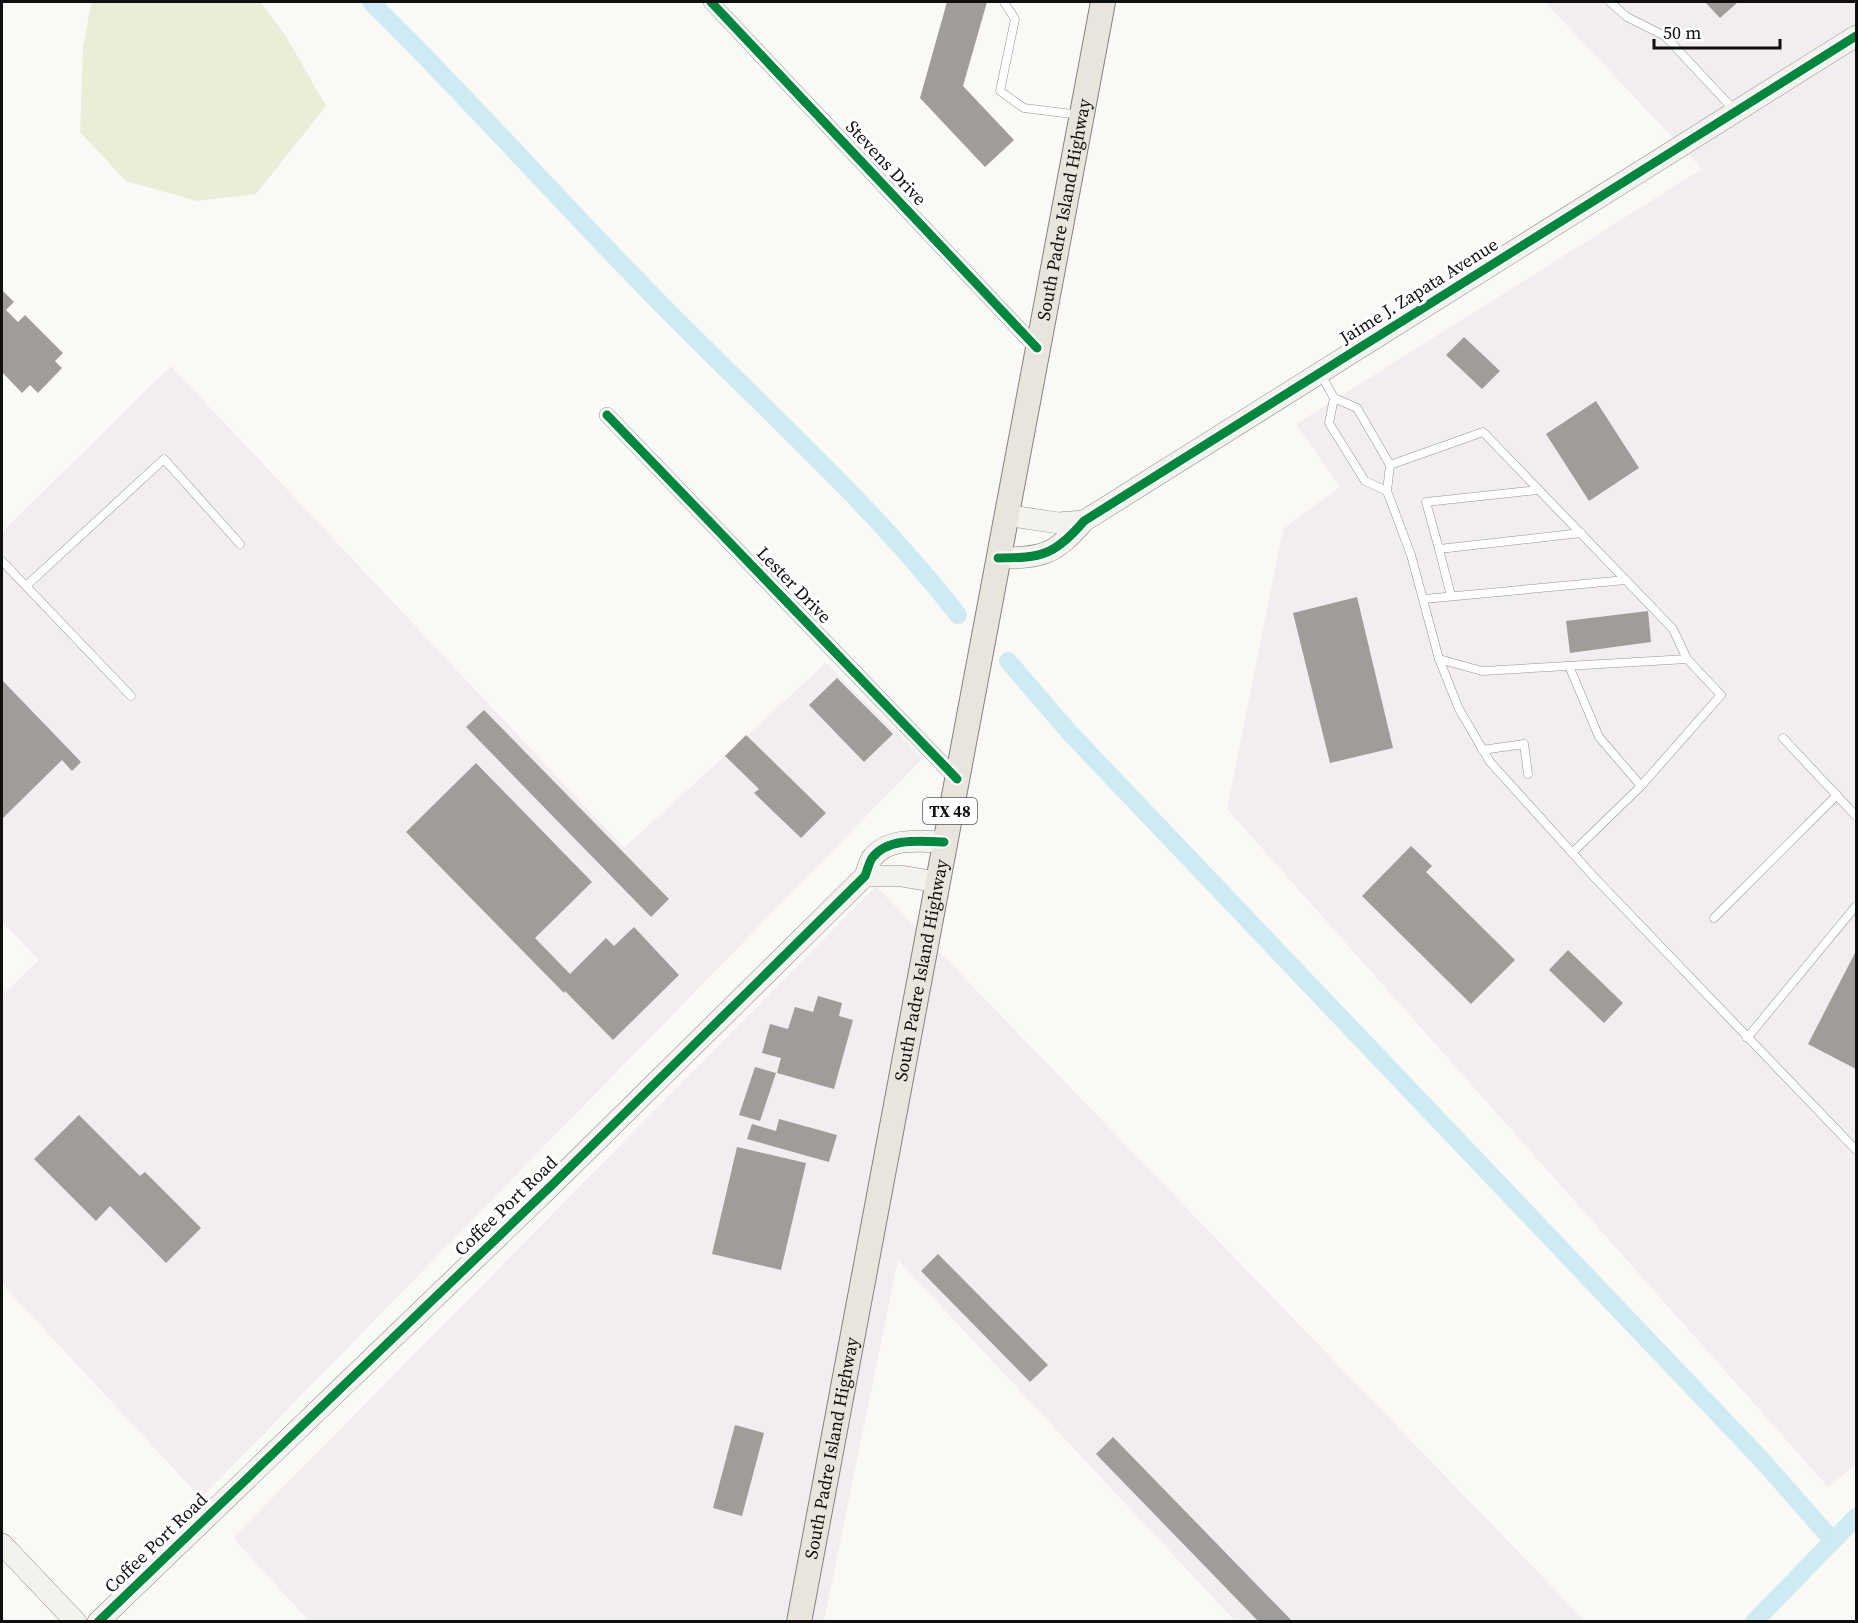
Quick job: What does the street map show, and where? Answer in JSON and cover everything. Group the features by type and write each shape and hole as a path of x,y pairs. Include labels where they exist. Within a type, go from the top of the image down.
{"main road":[{"name":"South Padre Island Highway","path":"799,1622 1103,2"}],"street":[{"name":"Stevens Drive","path":"711,2 1037,348"},
{"name":"Jaime J. Zapata Avenue","path":"998,558 1035,558 1065,543 1084,521 1857,36"},
{"name":"Lester Drive","path":"607,415 957,779"},
{"name":"Jaime J. Zapata Avenue","path":"1006,514 1058,523 1084,521"},
{"name":"Coffee Port Road","path":"98,1622 553,1184 865,876 872,858 891,845 908,840 944,842"},
{"path":"865,876 901,876 937,882"},
{"path":"2,1544 76,1622"}],"lane":[{"path":"1004,2 1016,19 1000,91 1024,108 1082,116"},
{"path":"1610,2 1627,17 1665,36 1736,112"},
{"path":"1320,373 1334,398 1357,408 1390,465 1387,492 1411,555 1439,659 1459,709 1490,762 1572,853 1747,1038 1856,1148"},
{"path":"1334,398 1329,423 1365,481 1387,492"},
{"path":"1390,465 1483,432 1673,629 1687,660 1721,695 1641,786 1572,853"},
{"path":"26,586 164,459 240,544"},
{"path":"1451,596 1426,502 1537,490"},
{"path":"1438,549 1581,533"},
{"path":"2,561 131,696"},
{"path":"1424,599 1626,580"},
{"path":"1439,659 1482,671 1687,660"},
{"path":"1569,666 1599,737 1641,786"},
{"path":"1783,738 1857,816"},
{"path":"1482,750 1524,744 1528,774"},
{"path":"1713,918 1837,795"},
{"path":"1747,1038 1857,906"}],"shaded area":[{"path":"1545,2 1856,2 1856,1464 1828,1487 1227,809 1283,529 1340,487 1296,424 1702,169"},
{"path":"171,366 624,848 826,663 923,758 201,1498 2,1284 2,995 39,960 2,922 2,532"},
{"path":"876,886 1585,1621 1235,1621 898,1260 824,1621 309,1621 233,1538"}],"green space":[{"path":"88,2 260,2 284,33 326,106 256,194 197,201 126,181 80,132 83,48 91,4"}],"building":[{"path":"947,2 987,2 963,86 1014,140 985,167 920,98"},
{"path":"1705,2 1738,2 1720,18"},
{"path":"2,290 14,302 6,310 18,322 25,315 63,353 55,361 62,368 38,393 30,385 22,393 2,372"},
{"path":"1464,337 1500,371 1482,389 1446,355"},
{"path":"1596,401 1639,468 1589,501 1546,434"},
{"path":"1357,597 1393,748 1330,763 1293,613"},
{"path":"1648,611 1651,642 1570,653 1566,621"},
{"path":"837,678 893,734 864,762 809,705"},
{"path":"2,680 81,762 72,771 62,760 2,819"},
{"path":"484,710 669,899 651,917 466,727"},
{"path":"746,735 826,813 801,838 754,793 759,789 725,756"},
{"path":"476,763 592,882 535,938 570,974 606,938 614,946 634,927 679,975 613,1040 406,832"},
{"path":"1411,846 1432,866 1426,872 1515,960 1471,1004 1362,896"},
{"path":"1568,950 1623,1003 1604,1023 1549,970"},
{"path":"1856,951 1856,1069 1808,1044"},
{"path":"818,996 842,1003 839,1016 853,1020 834,1089 777,1073 781,1058 762,1053 770,1024 788,1029 795,1007 813,1012"},
{"path":"755,1067 776,1073 760,1121 739,1115"},
{"path":"79,1115 140,1176 145,1172 201,1228 166,1263 110,1206 96,1221 34,1159"},
{"path":"779,1119 837,1135 829,1162 747,1139 752,1124 776,1131"},
{"path":"737,1147 806,1163 781,1270 712,1254"},
{"path":"938,1254 1048,1365 1030,1382 921,1271"},
{"path":"735,1425 764,1433 742,1516 713,1508"},
{"path":"1113,1437 1293,1622 1259,1622 1096,1454"}],"waterway":[{"path":"371,2 660,303 866,509 898,543 958,615"},
{"path":"1008,661 1069,732 1760,1458 1833,1541"},
{"path":"1754,1622 1856,1517"}],"cycle path":[{"path":"711,2 1037,348"},
{"path":"998,558 1026,557 1056,548 1084,521 1856,36"},
{"path":"607,415 957,779"},
{"path":"98,1622 553,1184 865,876 872,858 879,851 896,843 944,842"}]}
